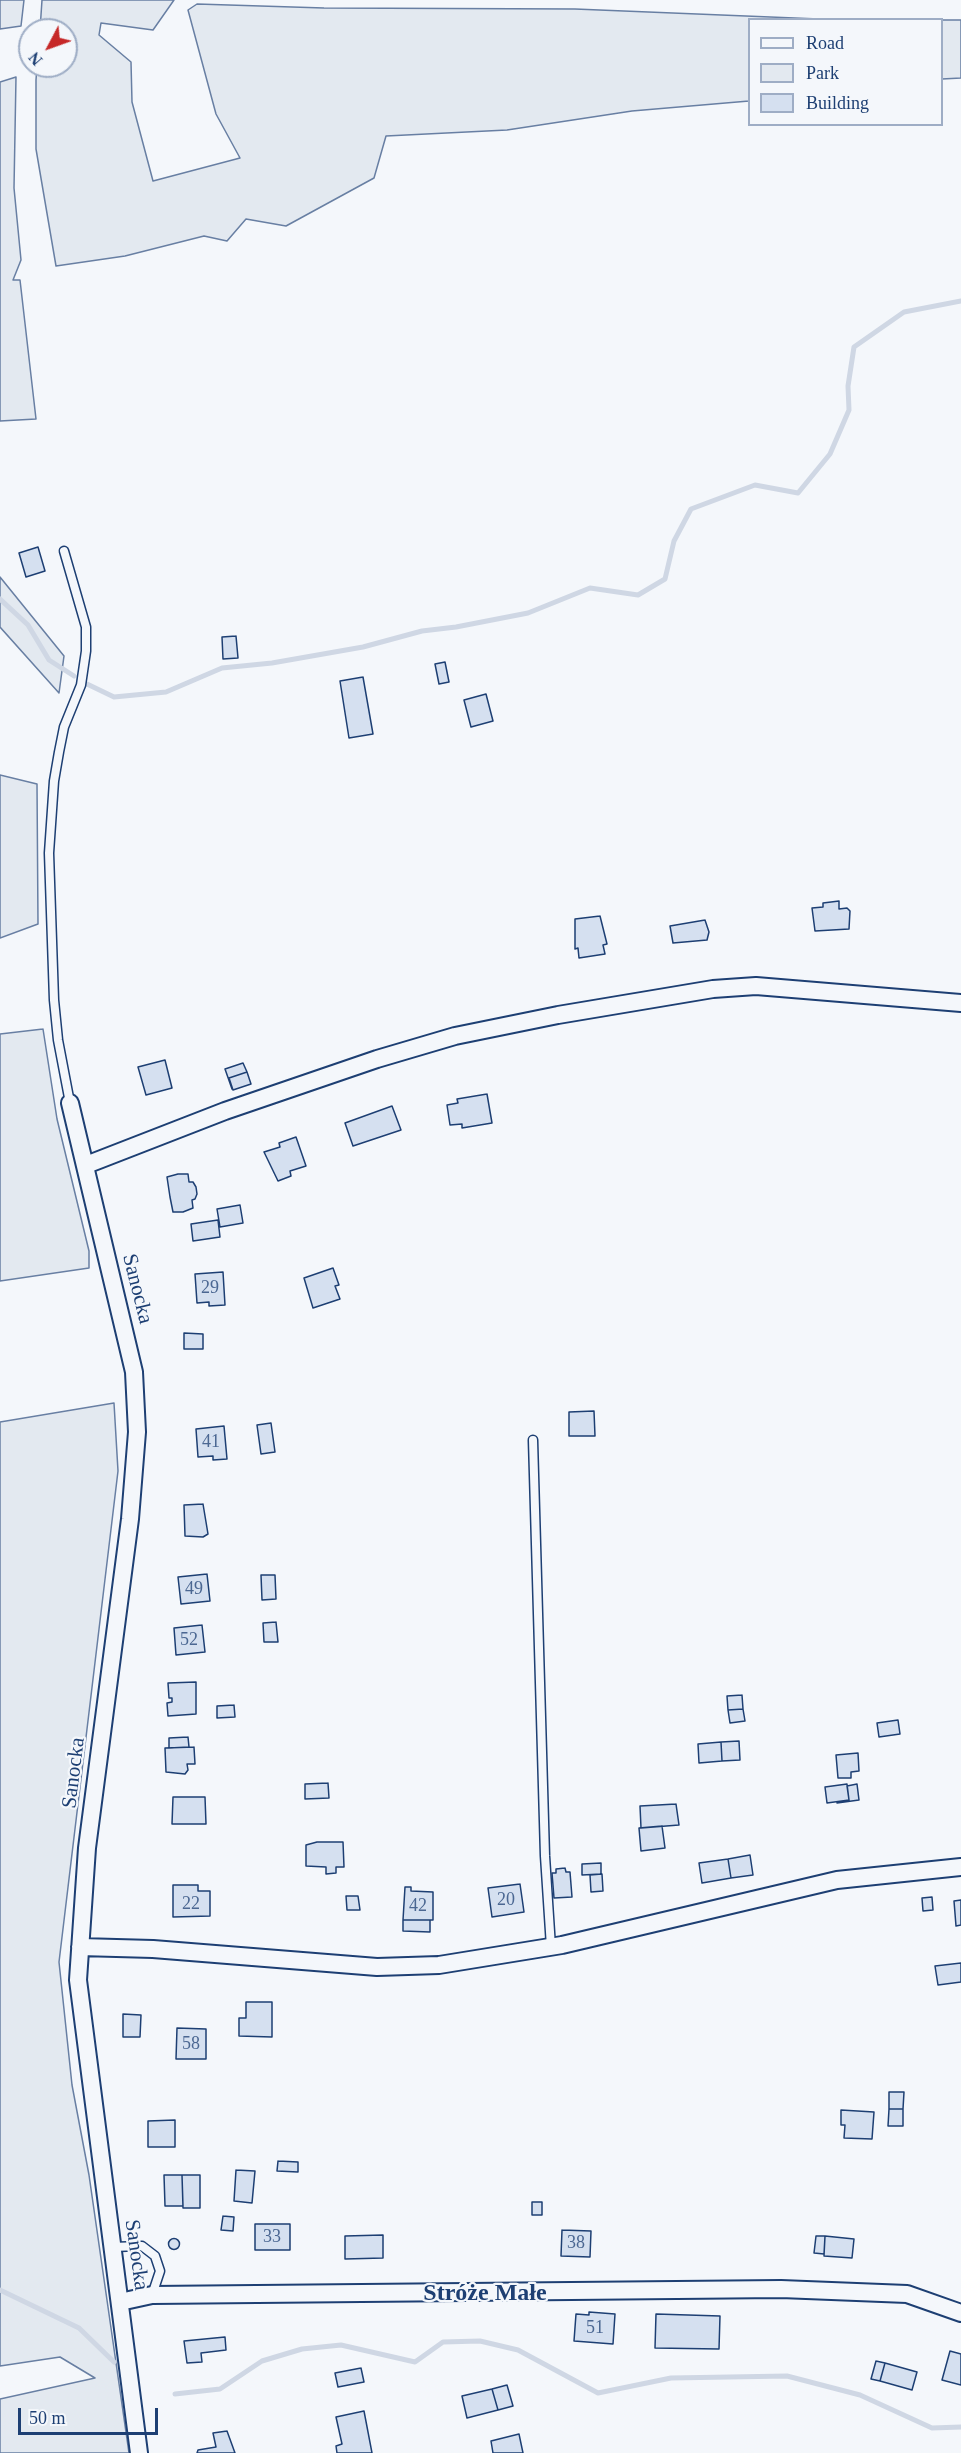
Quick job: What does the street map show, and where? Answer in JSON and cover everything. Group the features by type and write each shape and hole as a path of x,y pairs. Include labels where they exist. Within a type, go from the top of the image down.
{"street":[{"path":"86,1165 225,1111 377,1059 454,1036 519,1022 712,989 756,986 961,1004"},
{"name":"Sanocka","path":"70,1103 86,1165 90,1195 134,1372 137,1432 130,1519 87,1848 79,1990 139,2453"},
{"path":"80,1947 153,1949 377,1967 439,1965 551,1947 837,1880 961,1867"},
{"path":"120,2302 152,2295 682,2289 871,2291 907,2294 961,2313"}],"lane":[{"path":"64,550 86,627 86,651 81,685 63,727 54,781 49,853 54,1000 58,1040 70,1103"},
{"path":"533,1440 545,1844 551,1947"},
{"path":"112,2247 142,2246 154,2256 160,2271 152,2295"}],"green space":[{"path":"0,0 24,0 22,18 18,18 18,26 0,29"},
{"path":"42,0 174,0 153,30 101,23 99,35 131,62 132,102 153,181 240,158 216,114 188,10 197,4 324,8 575,9 795,18 748,18 748,101 632,111 507,130 386,136 374,178 286,226 246,219 227,241 204,236 125,256 56,266 36,149 36,78 78,78 78,18 41,18"},
{"path":"943,20 961,20 961,78 943,79"},
{"path":"16,77 14,188 21,260 13,280 20,280 36,419 0,421 0,82"},
{"path":"0,577 64,656 59,693 0,627"},
{"path":"0,775 37,784 38,924 0,938"},
{"path":"43,1029 57,1119 89,1251 89,1268 0,1281 0,1034"},
{"path":"114,1403 118,1471 59,1962 72,2085 89,2175 129,2453 0,2453 0,2399 95,2378 60,2357 0,2366 0,1422"}],"building":[{"path":"38,547 45,571 26,577 19,553"},
{"path":"236,636 238,658 223,659 222,637"},
{"path":"445,662 449,682 439,684 435,664"},
{"path":"363,677 373,734 349,738 340,681"},
{"path":"486,694 493,721 471,727 464,700"},
{"path":"839,901 839,909 847,908 850,911 849,929 815,931 812,908 823,907 823,903"},
{"path":"600,916 607,944 603,945 605,954 579,958 578,948 575,949 575,919"},
{"path":"705,920 709,932 707,940 673,943 670,926"},
{"path":"165,1060 172,1088 146,1095 138,1067"},
{"path":"243,1063 247,1072 229,1078 232,1089 225,1069"},
{"path":"247,1072 251,1084 233,1090 229,1078"},
{"path":"487,1094 492,1123 462,1128 462,1124 450,1125 447,1105 458,1103 457,1099"},
{"path":"392,1106 401,1130 353,1146 345,1123"},
{"path":"296,1137 306,1166 290,1171 291,1176 278,1181 264,1152 280,1147 279,1143"},
{"path":"188,1174 189,1182 193,1182 197,1194 192,1200 193,1208 183,1212 173,1212 167,1177"},
{"path":"240,1205 243,1223 220,1227 217,1209"},
{"path":"218,1220 220,1237 193,1241 191,1224"},
{"path":"333,1268 339,1285 335,1286 340,1299 313,1308 304,1278"},
{"path":"223,1272 225,1305 209,1306 209,1302 197,1303 195,1274"},
{"path":"184,1333 203,1334 203,1349 184,1349"},
{"path":"594,1411 595,1436 569,1436 569,1412"},
{"path":"271,1423 275,1452 261,1454 257,1425"},
{"path":"224,1426 227,1459 213,1460 213,1456 198,1457 196,1429"},
{"path":"203,1504 208,1534 203,1537 185,1536 184,1505"},
{"path":"207,1574 210,1601 181,1604 178,1577"},
{"path":"261,1575 275,1575 276,1599 262,1600"},
{"path":"276,1622 278,1642 264,1642 263,1623"},
{"path":"202,1625 205,1652 176,1655 174,1628"},
{"path":"196,1682 196,1714 168,1716 167,1703 172,1702 172,1698 169,1698 168,1683"},
{"path":"742,1695 743,1709 728,1710 727,1696"},
{"path":"234,1705 235,1717 217,1718 217,1706"},
{"path":"743,1709 745,1721 730,1723 728,1710"},
{"path":"898,1720 900,1734 879,1737 877,1723"},
{"path":"188,1737 189,1747 169,1748 169,1738"},
{"path":"739,1741 740,1760 722,1761 721,1742"},
{"path":"721,1742 722,1761 699,1763 698,1744"},
{"path":"194,1747 195,1764 187,1764 188,1770 185,1774 166,1772 165,1748"},
{"path":"858,1753 859,1771 851,1772 851,1778 838,1778 836,1755"},
{"path":"328,1783 329,1798 305,1799 305,1784"},
{"path":"847,1784 849,1800 827,1803 825,1787"},
{"path":"857,1784 859,1800 837,1803 849,1800 847,1786"},
{"path":"173,1797 205,1797 206,1824 172,1824"},
{"path":"676,1804 679,1825 641,1828 640,1806"},
{"path":"662,1826 665,1848 641,1851 639,1828"},
{"path":"317,1842 343,1842 344,1867 336,1867 336,1873 326,1874 326,1867 306,1866 306,1845"},
{"path":"750,1855 753,1875 731,1878 728,1859"},
{"path":"728,1859 731,1878 702,1883 699,1863"},
{"path":"601,1863 601,1874 582,1875 582,1864"},
{"path":"565,1868 566,1872 570,1872 572,1897 554,1898 552,1873 556,1873 556,1869"},
{"path":"602,1874 603,1891 591,1892 590,1875"},
{"path":"520,1884 524,1912 492,1917 488,1888"},
{"path":"173,1885 198,1885 198,1891 210,1891 210,1916 173,1917"},
{"path":"405,1887 411,1887 411,1891 433,1892 433,1920 403,1920"},
{"path":"346,1896 358,1896 360,1910 347,1910"},
{"path":"932,1897 933,1910 923,1911 922,1898"},
{"path":"961,1900 961,1925 956,1926 954,1901"},
{"path":"403,1920 430,1920 430,1932 403,1931"},
{"path":"961,1963 961,1982 938,1985 935,1966"},
{"path":"246,2002 272,2002 272,2037 239,2036 239,2018 246,2018"},
{"path":"123,2014 141,2015 140,2037 123,2037"},
{"path":"177,2028 206,2029 206,2059 176,2059"},
{"path":"889,2092 904,2092 903,2109 889,2109"},
{"path":"889,2109 903,2109 903,2126 888,2126"},
{"path":"841,2110 874,2112 872,2139 844,2138 845,2125 841,2125"},
{"path":"175,2120 175,2147 148,2147 148,2121"},
{"path":"278,2161 298,2162 298,2172 277,2171"},
{"path":"236,2170 255,2171 252,2203 234,2201"},
{"path":"164,2175 182,2175 183,2206 165,2206"},
{"path":"182,2175 200,2175 200,2208 183,2208"},
{"path":"532,2202 542,2202 542,2215 532,2215"},
{"path":"223,2216 234,2217 233,2231 221,2230"},
{"path":"255,2224 290,2224 290,2250 255,2250"},
{"path":"562,2230 591,2231 590,2257 561,2256"},
{"path":"383,2235 383,2258 345,2259 345,2236"},
{"path":"816,2236 825,2236 824,2254 814,2253"},
{"path":"825,2236 854,2239 852,2258 824,2256"},
{"path":"174,2238 180,2244 174,2250 168,2244"},
{"path":"589,2312 615,2314 613,2344 574,2341 576,2314 589,2315"},
{"path":"656,2314 720,2316 719,2349 655,2348"},
{"path":"225,2337 226,2350 201,2353 202,2362 187,2363 184,2341"},
{"path":"950,2351 961,2354 961,2385 942,2380"},
{"path":"876,2361 885,2363 880,2381 871,2379"},
{"path":"885,2363 917,2372 912,2390 880,2381"},
{"path":"361,2368 364,2382 338,2387 335,2373"},
{"path":"507,2385 513,2406 498,2410 492,2389"},
{"path":"492,2389 498,2410 467,2418 462,2396"},
{"path":"364,2411 372,2453 337,2453 336,2446 342,2444 336,2417"},
{"path":"227,2431 235,2453 197,2453 198,2450 216,2447 213,2433"},
{"path":"519,2434 523,2453 493,2453 491,2441"}],"waterway":[{"path":"87,684 114,697 166,692 222,668 272,663 363,647 422,631 528,613 590,588 638,595 665,579 674,541 691,509 755,485 798,493 830,454 849,410 848,386 854,347 904,312 961,301"},
{"path":"0,599 28,625 49,660 74,676"},
{"path":"0,2290 79,2328 114,2362"},
{"path":"175,2394 220,2389 262,2361 302,2349 341,2345 415,2362 443,2342 480,2341 518,2350 598,2393 671,2378 787,2376 860,2395 932,2428 961,2427"}],"district":[{"name":"Stróże Małe","path":"485,2294"}]}
